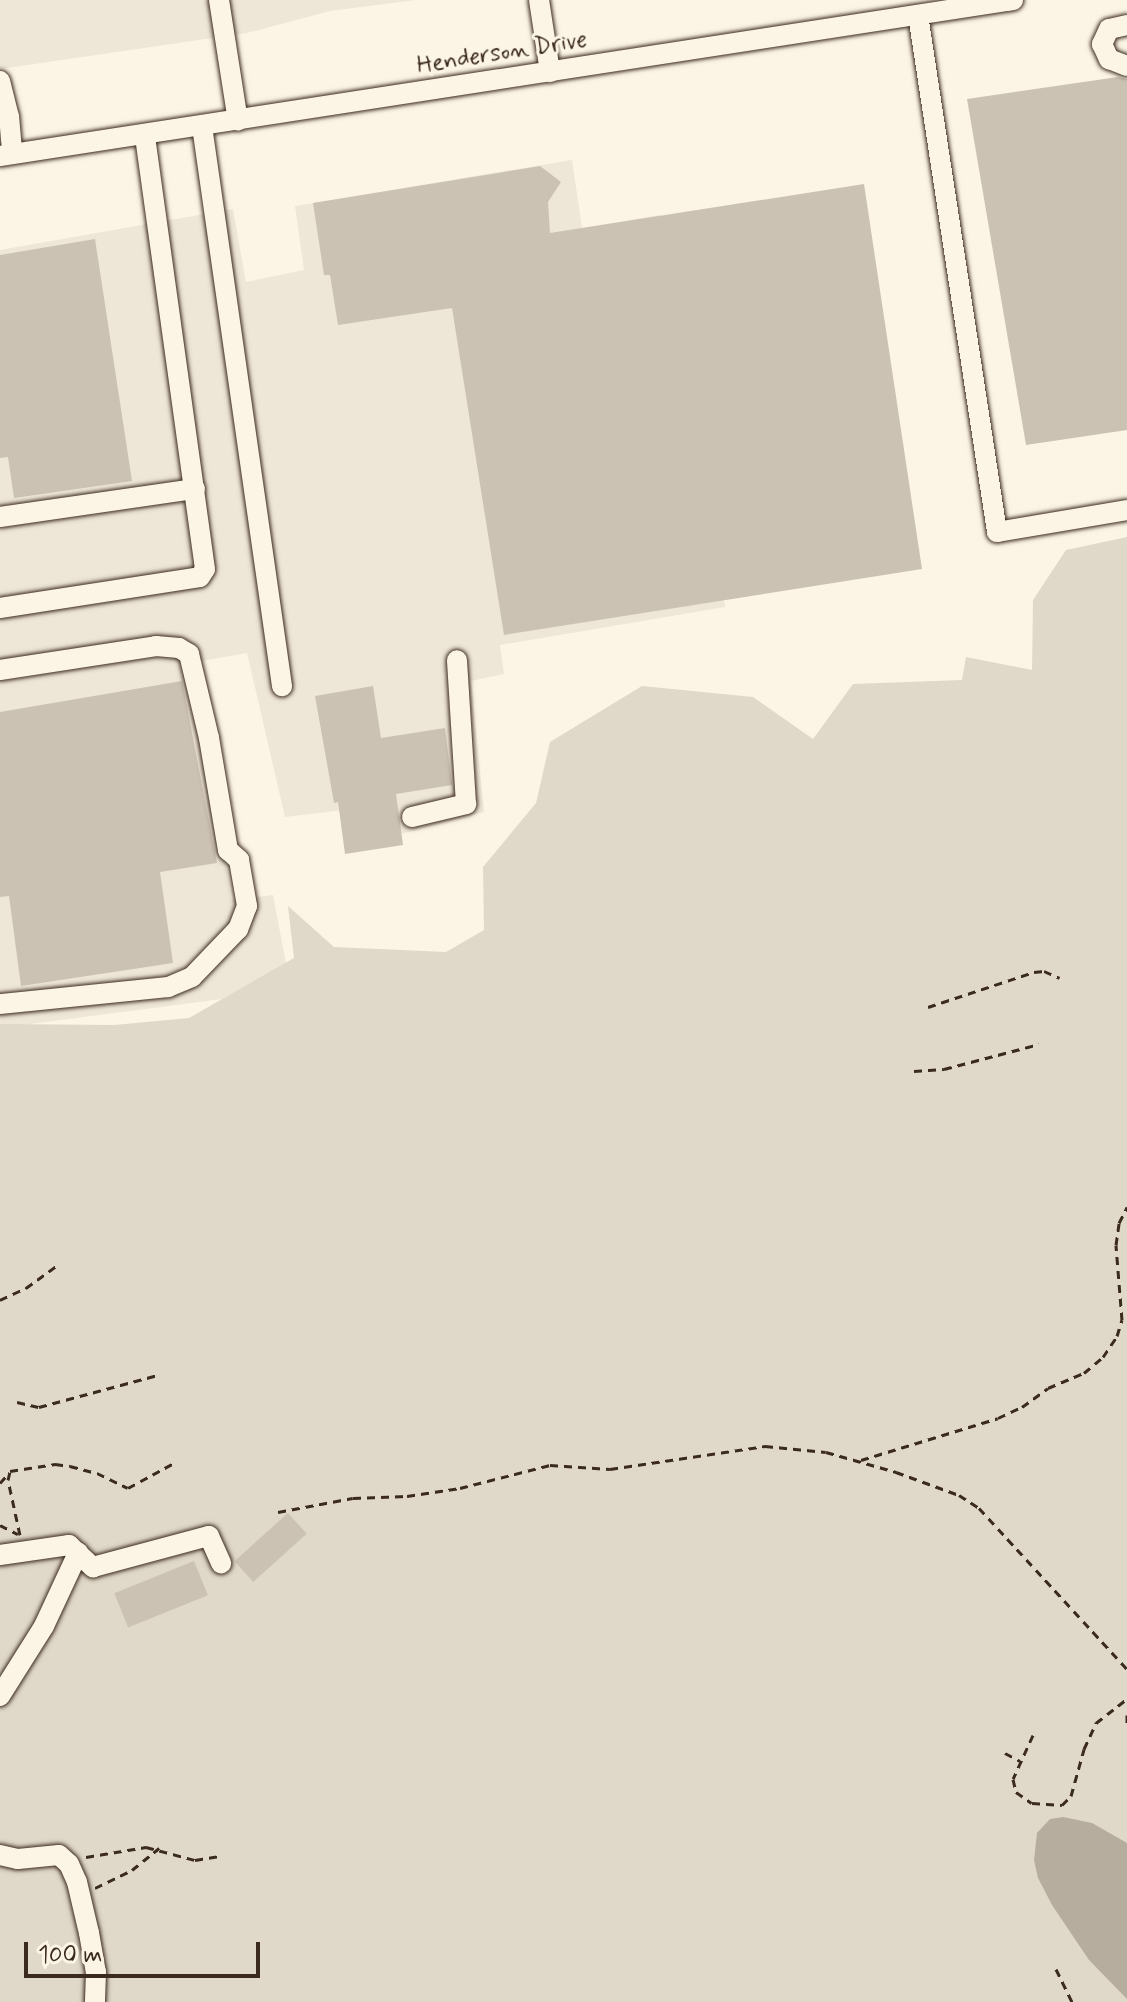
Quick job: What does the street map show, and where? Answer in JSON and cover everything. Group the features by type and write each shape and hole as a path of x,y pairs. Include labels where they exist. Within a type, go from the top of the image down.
{"street":[{"path":"219,0 238,121"},
{"path":"539,0 550,72"},
{"name":"Henderson Drive","path":"6,155 1013,0"},
{"path":"918,15 997,532 1127,510"},
{"path":"1127,25 1109,29 1102,44 1109,59 1127,66"},
{"path":"0,81 9,116 6,155"},
{"path":"202,126 282,686"},
{"path":"0,608 200,577 205,569 145,135"},
{"path":"0,517 195,489"},
{"path":"0,670 156,646 179,648 189,654 209,738 228,850 239,860 247,906 238,929 200,969 192,977 168,987 0,1004"},
{"path":"412,817 466,804 457,660"},
{"path":"0,1555 21,1543 74,1549 93,1567 209,1536 221,1563"},
{"path":"0,1696 44,1626 74,1549"},
{"path":"0,1855 18,1859 55,1855 69,1864 77,1882 89,1933 96,1972 95,2002"}],"path":[{"path":"928,1007 1034,972 1044,971 1060,978"},
{"path":"914,1071 944,1069 1039,1044"},
{"path":"861,1460 998,1418 1048,1388 1084,1373 1103,1357 1117,1336 1122,1320 1116,1245 1119,1223 1127,1207"},
{"path":"0,1300 26,1288 59,1264"},
{"path":"17,1402 39,1407 158,1375"},
{"path":"278,1512 353,1498 407,1496 460,1488 550,1465 610,1469 765,1446 826,1452 861,1460 959,1495 979,1508 1127,1669"},
{"path":"0,1483 10,1471 55,1464 97,1473 128,1488 174,1463"},
{"path":"10,1471 8,1480 21,1543"},
{"path":"0,1525 21,1543"},
{"path":"1033,1735 1013,1779 1016,1792 1032,1803 1062,1805 1071,1796 1084,1749 1096,1723 1127,1699"},
{"path":"1127,1715 1127,1727"},
{"path":"1005,1753 1020,1761"},
{"path":"90,1891 132,1870 159,1848"},
{"path":"79,1857 159,1848 195,1860 220,1856"},
{"path":"1056,1969 1072,2002"}],"shaded area":[{"path":"0,0 416,0 330,11 247,33 0,69"},
{"path":"572,160 582,228 660,215 725,607 500,645 504,674 471,681 484,812 401,834 394,804 285,817 247,653 196,662 231,900 273,895 291,990 0,1028 0,250 233,209 246,282 304,270 295,206"},
{"path":"1127,537 1127,2002 0,2002 0,1024 114,1025 189,1018 294,958 288,906 334,947 446,952 484,930 483,867 536,803 550,742 642,686 753,697 813,739 853,684 962,680 966,657 1032,670 1033,600 1066,550"},
{"path":"1063,1817 1092,1823 1127,1843 1127,1999 1089,1960 1038,1878 1034,1860 1037,1833 1050,1819"}],"building":[{"path":"1118,77 1127,79 1127,430 1026,445 967,99"},
{"path":"540,166 561,182 548,202 550,233 864,184 922,569 504,635 452,308 338,325 330,275 324,275 313,203"},
{"path":"95,239 132,481 14,498 8,457 0,458 0,255"},
{"path":"182,681 217,863 160,872 173,963 21,986 9,896 0,897 0,712"},
{"path":"373,686 381,738 445,728 452,785 396,794 403,845 345,854 338,802 334,803 315,696"},
{"path":"288,1513 307,1534 253,1582 234,1561"},
{"path":"194,1561 208,1595 128,1628 114,1593"}]}
